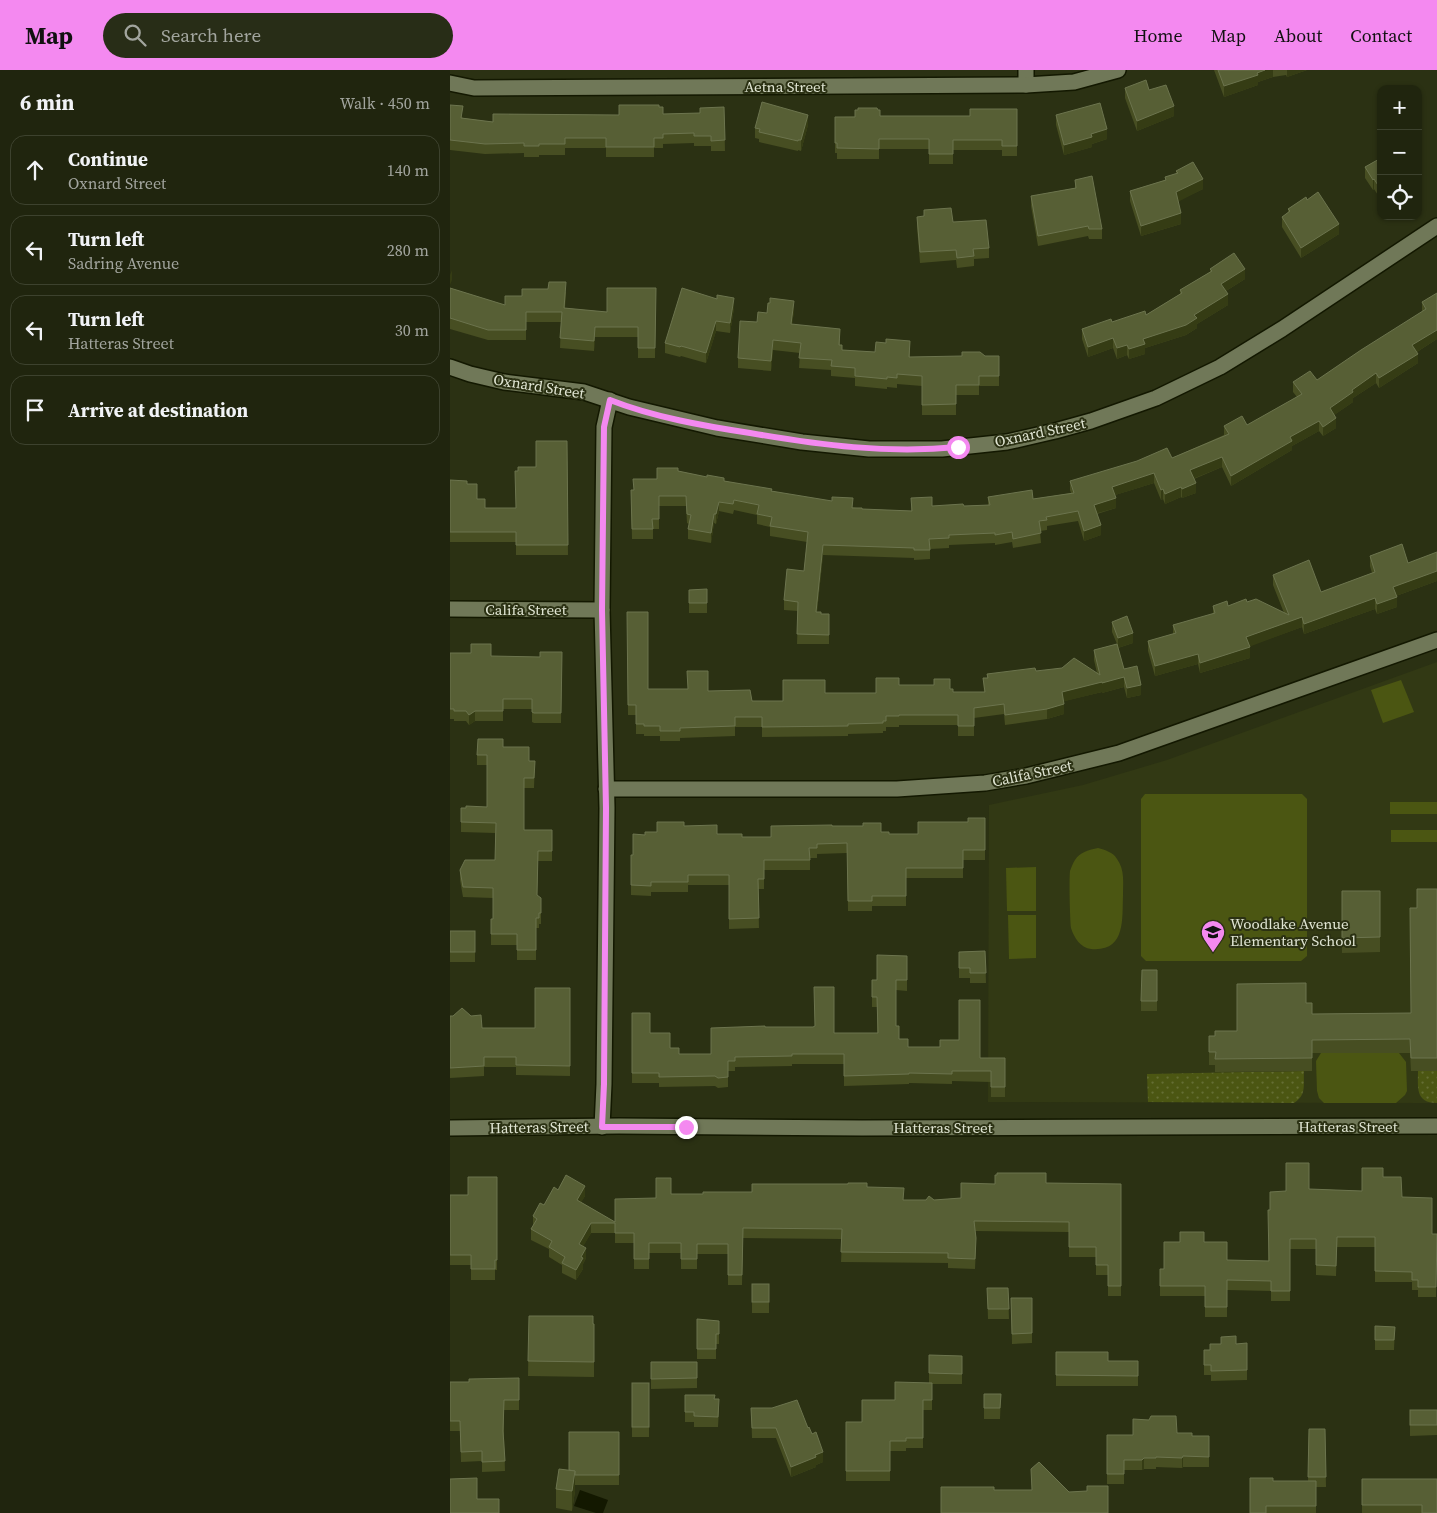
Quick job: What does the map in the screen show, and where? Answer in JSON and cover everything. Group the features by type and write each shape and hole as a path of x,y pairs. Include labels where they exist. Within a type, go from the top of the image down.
{"street":[{"name":"Aetna Street","path":"450,83 474,88 1026,78 1074,82 1118,70"},
{"name":"Oxnard Street","path":"450,367 504,382 584,392 629,407 717,428 802,442 869,449 942,449 1007,442 1092,421 1156,398 1220,367 1282,329 1437,226"},
{"path":"602,1127 606,789 602,610 604,427 610,400"},
{"name":"Califa Street","path":"450,609 602,610"},
{"name":"Califa Street","path":"606,789 897,789 985,783 1119,753 1437,640"},
{"name":"Hatteras Street","path":"450,1128 1437,1126"}],"shaded area":[{"name":"Woodlake Avenue Elementary School","path":"1437,662 1437,1103 988,1102 989,805 1083,785 1167,760"},
{"path":"1401,680 1414,712 1383,723 1371,690"},
{"path":"1145,794 1302,794 1307,799 1307,956 1301,961 1146,961 1141,956 1141,799"},
{"path":"1390,802 1437,802 1437,814 1390,814"},
{"path":"1391,830 1437,830 1437,842 1391,842"},
{"path":"1098,848 1109,852 1120,863 1123,881 1122,924 1116,940 1111,945 1102,949 1091,949 1084,947 1078,942 1071,928 1070,871 1079,855"},
{"path":"1036,867 1036,911 1007,911 1006,868"},
{"path":"1008,915 1036,915 1036,958 1009,959"},
{"path":"1321,1053 1399,1053 1406,1062 1407,1091 1396,1103 1324,1103 1319,1098 1317,1091 1316,1061"},
{"path":"1304,1071 1303,1093 1294,1103 1148,1102 1147,1074"},
{"path":"1418,1071 1437,1071 1437,1103 1430,1102 1421,1097 1418,1088"},
{"path":"580,1490 608,1500 603,1513 596,1513 574,1506"}],"building":[{"path":"1218,70 1265,70 1257,73 1258,75 1224,86"},
{"path":"1146,80 1149,90 1166,85 1174,106 1137,121 1125,88"},
{"path":"762,102 808,115 801,140 798,141 759,132 760,129 755,128"},
{"path":"1100,103 1107,129 1091,134 1092,137 1064,145 1056,115"},
{"path":"450,105 463,106 461,118 493,122 493,114 619,115 619,105 659,105 659,107 663,107 663,114 700,113 700,108 724,107 725,140 711,141 711,136 694,136 694,133 663,134 663,138 654,138 654,147 606,147 606,138 565,138 565,144 539,144 539,146 524,146 524,143 485,144 450,140"},
{"path":"858,108 877,108 880,110 880,116 970,116 970,109 1017,109 1017,146 1002,146 1002,140 953,140 953,154 929,154 929,139 879,139 879,149 837,148 837,143 835,143 835,117 855,117 855,110 858,110"},
{"path":"1377,160 1377,184 1373,180 1365,167"},
{"path":"1193,162 1203,179 1176,192 1181,213 1141,226 1130,191 1166,180 1165,177 1178,173 1176,171"},
{"path":"1092,176 1102,229 1089,229 1088,226 1038,236 1031,196 1076,188 1075,180"},
{"path":"1318,192 1339,224 1301,248 1282,217 1290,211 1288,209 1306,197 1307,200"},
{"path":"951,208 953,222 986,220 989,248 973,249 974,256 957,258 956,250 920,252 917,217 924,216 924,210"},
{"path":"1234,253 1245,269 1221,284 1228,294 1194,315 1197,318 1186,325 1143,339 1145,344 1129,349 1127,345 1117,348 1113,338 1088,347 1082,329 1111,319 1112,322 1145,311 1146,315 1182,293 1180,290 1212,271 1210,269"},
{"path":"549,282 566,282 564,308 607,312 607,288 656,288 655,348 638,348 638,327 595,327 594,341 560,338 562,312 526,312 526,330 488,330 450,318 450,288 505,305 505,296 522,296 522,289 548,289"},
{"path":"682,288 717,299 717,295 734,298 730,323 716,321 706,353 665,343"},
{"path":"1437,293 1437,330 1412,345 1418,354 1379,378 1376,373 1352,390 1353,392 1330,408 1336,418 1323,427 1319,421 1290,437 1292,441 1231,476 1222,457 1190,470 1196,483 1165,494 1163,489 1161,490 1154,473 1112,487 1116,498 1094,505 1101,525 1084,531 1078,511 1046,517 1047,520 1039,521 1041,533 1013,539 1012,532 995,535 995,533 949,535 949,538 929,539 930,550 823,545 816,612 829,614 829,635 797,634 798,602 784,600 787,569 804,571 808,532 770,526 772,517 757,514 759,505 734,500 733,504 719,502 716,514 714,514 711,533 688,529 691,515 687,514 686,496 659,496 659,519 652,519 653,529 632,529 631,490 634,490 633,479 657,479 657,468 678,468 678,471 707,477 707,475 724,478 724,481 832,501 832,497 853,498 852,508 862,509 912,511 911,498 932,497 932,506 963,504 964,506 990,505 988,497 1032,490 1033,499 1074,493 1070,481 1137,461 1167,448 1172,458 1229,434 1224,426 1242,416 1247,425 1302,394 1293,382 1310,371 1317,380 1426,309 1422,302"},
{"path":"770,298 794,301 791,324 840,329 839,345 842,345 842,350 875,352 876,342 886,343 886,339 910,341 909,357 962,356 962,352 980,352 985,356 999,356 999,376 979,376 979,385 956,385 956,404 922,405 922,376 897,374 897,378 887,377 887,379 855,376 855,368 831,366 832,360 799,358 801,343 773,340 771,361 738,358 740,321 757,322 758,312 767,313"},
{"path":"536,441 567,441 568,545 516,545 516,532 450,532 450,480 467,481 467,484 477,484 477,499 485,499 485,508 516,508 515,471 518,471 518,467 536,467"},
{"path":"1402,544 1408,563 1437,552 1437,571 1393,587 1397,597 1377,604 1375,598 1304,624 1302,617 1246,637 1250,647 1200,663 1198,654 1155,666 1148,641 1176,633 1173,625 1215,613 1213,606 1227,601 1228,606 1246,599 1247,602 1256,599 1289,615 1273,575 1309,560 1321,592 1375,572 1370,556"},
{"path":"707,589 707,603 689,603 689,590"},
{"path":"627,612 648,612 648,689 688,689 687,671 708,671 708,691 750,690 752,701 783,701 783,680 825,680 825,693 876,693 876,678 899,678 899,685 934,685 934,679 950,679 950,689 953,689 953,692 985,692 983,678 988,678 987,674 1035,668 1036,671 1062,668 1074,658 1100,675 1094,650 1117,644 1124,669 1137,666 1141,685 1127,688 1124,677 1062,692 1064,704 1047,709 1005,715 1004,704 974,708 974,726 958,726 958,715 886,716 886,721 883,721 883,723 848,724 848,726 762,727 762,717 735,717 735,726 680,728 680,731 660,731 660,726 636,724 636,705 628,705"},
{"path":"1127,616 1133,633 1118,638 1112,622"},
{"path":"471,644 491,644 491,656 540,657 540,652 562,652 561,713 534,713 532,712 532,699 503,699 503,711 475,711 469,715 466,711 450,709 450,653 471,653"},
{"path":"478,739 503,739 503,747 529,747 529,761 535,761 534,778 524,778 524,830 552,830 552,851 538,851 537,895 541,898 541,913 539,913 539,918 536,918 536,950 517,950 517,934 491,934 493,888 463,887 460,870 465,860 495,860 496,823 461,822 461,808 466,808 466,806 487,807 487,755 477,755"},
{"path":"968,818 985,818 985,850 963,850 963,868 906,868 906,896 872,896 872,901 848,901 847,843 817,844 817,848 809,848 810,860 764,860 764,879 758,879 759,918 729,919 729,875 688,875 688,882 651,882 651,886 631,885 633,834 645,835 645,832 657,832 657,822 684,822 684,826 717,825 717,834 742,834 742,837 771,837 771,826 863,826 863,823 881,823 881,832 889,832 889,834 918,834 918,822 968,822"},
{"path":"1417,889 1437,889 1437,1058 1411,1058 1410,1039 1312,1040 1312,1058 1215,1059 1216,1052 1209,1052 1209,1036 1215,1036 1215,1031 1237,1031 1237,984 1306,983 1306,1003 1312,1003 1312,1014 1411,1013 1410,908 1417,908"},
{"path":"1342,891 1380,891 1380,937 1342,938"},
{"path":"450,931 475,931 475,952 450,952"},
{"path":"985,951 986,973 970,973 970,968 959,968 959,952"},
{"path":"877,955 907,956 907,980 896,980 896,1026 899,1026 899,1039 908,1039 908,1047 940,1047 940,1040 959,1040 959,1000 980,1000 980,1058 1005,1058 1005,1087 991,1087 991,1071 952,1071 952,1074 909,1073 844,1076 844,1054 735,1057 735,1061 728,1061 728,1077 718,1078 715,1076 659,1077 659,1073 632,1073 632,1013 650,1013 650,1033 670,1033 670,1048 679,1048 679,1054 711,1054 711,1028 815,1026 814,987 834,987 834,1033 878,1033 877,997 872,997 872,980 877,980"},
{"path":"1142,970 1157,970 1157,1001 1141,1001"},
{"path":"535,988 570,988 570,1066 516,1065 516,1057 484,1057 484,1066 450,1068 450,1016 453,1016 462,1008 471,1016 481,1015 482,1028 535,1028"},
{"path":"1286,1163 1309,1163 1309,1189 1362,1191 1362,1168 1383,1168 1383,1177 1401,1177 1402,1197 1432,1198 1432,1234 1437,1234 1436,1287 1418,1287 1418,1280 1412,1280 1412,1272 1375,1271 1375,1237 1337,1237 1336,1266 1316,1265 1316,1239 1290,1239 1290,1291 1271,1291 1271,1281 1227,1280 1227,1307 1205,1307 1205,1286 1160,1286 1160,1269 1164,1269 1164,1242 1180,1242 1180,1232 1204,1232 1204,1242 1227,1242 1227,1260 1269,1261 1268,1210 1270,1210 1270,1192 1286,1191"},
{"path":"997,1173 1046,1173 1046,1183 1121,1184 1121,1286 1108,1286 1108,1265 1096,1265 1096,1247 1069,1247 1069,1222 974,1221 976,1238 975,1259 948,1258 948,1253 841,1252 842,1229 743,1228 742,1275 728,1275 728,1244 697,1244 697,1259 681,1259 681,1243 649,1243 649,1259 634,1259 634,1233 615,1233 615,1223 591,1223 579,1244 586,1248 576,1270 562,1263 565,1257 549,1247 552,1241 531,1229 537,1219 533,1216 540,1203 544,1205 554,1187 558,1190 566,1175 585,1186 577,1200 615,1222 615,1199 656,1198 656,1178 671,1178 671,1194 752,1192 752,1184 867,1183 867,1187 904,1188 903,1200 926,1200 929,1196 934,1200 961,1198 961,1183 995,1184 995,1175"},
{"path":"468,1177 497,1177 497,1260 495,1260 495,1269 471,1269 471,1255 450,1255 450,1195 468,1195"},
{"path":"752,1284 769,1284 769,1302 752,1302"},
{"path":"987,1288 1008,1288 1009,1309 988,1309"},
{"path":"1011,1298 1032,1298 1032,1333 1012,1334"},
{"path":"529,1316 593,1316 594,1362 528,1361"},
{"path":"697,1319 719,1321 719,1334 716,1334 716,1349 697,1349"},
{"path":"1375,1326 1395,1327 1394,1340 1375,1340"},
{"path":"1236,1336 1236,1344 1247,1343 1247,1370 1211,1371 1211,1365 1204,1365 1204,1350 1210,1350 1210,1344 1221,1344 1221,1337"},
{"path":"1056,1352 1108,1352 1108,1361 1138,1361 1138,1376 1056,1375"},
{"path":"929,1355 962,1356 962,1374 929,1373"},
{"path":"651,1362 697,1362 697,1378 651,1379"},
{"path":"519,1378 519,1400 504,1400 503,1431 505,1461 482,1462 482,1451 461,1452 460,1421 450,1421 450,1382 469,1382 469,1379"},
{"path":"895,1382 932,1383 932,1400 923,1400 923,1438 906,1438 906,1441 890,1441 890,1471 846,1471 846,1422 862,1422 862,1400 895,1400"},
{"path":"632,1383 649,1383 649,1427 632,1427"},
{"path":"984,1394 1001,1394 1000,1408 984,1408"},
{"path":"685,1395 715,1395 714,1399 719,1399 718,1417 694,1416 694,1412 685,1412"},
{"path":"797,1400 808,1428 812,1434 816,1432 823,1452 815,1455 816,1457 791,1467 776,1428 752,1428 751,1408 772,1408"},
{"path":"1410,1410 1437,1410 1437,1425 1410,1425"},
{"path":"1151,1416 1176,1416 1177,1433 1192,1433 1192,1436 1209,1436 1209,1457 1183,1456 1182,1458 1156,1457 1144,1458 1142,1460 1124,1460 1124,1474 1107,1474 1107,1435 1133,1435 1133,1419 1149,1420"},
{"path":"1309,1429 1325,1429 1326,1477 1308,1477"},
{"path":"569,1432 619,1432 619,1475 575,1475 575,1471 569,1470"},
{"path":"1039,1462 1069,1492 1087,1491 1087,1486 1108,1486 1108,1513 941,1513 941,1487 994,1487 994,1490 1032,1490 1031,1469"},
{"path":"559,1469 575,1471 572,1491 556,1489"},
{"path":"477,1478 477,1499 499,1499 499,1513 450,1513 450,1479"},
{"path":"1250,1478 1273,1478 1273,1481 1316,1481 1316,1506 1266,1506 1266,1513 1250,1513"},
{"path":"1362,1479 1437,1479 1437,1513 1422,1513 1422,1505 1362,1505"}],"place":[{"name":"Woodlake Avenue Elementary School","path":"1213,953"}],"route":[{"path":"686,1127 602,1127 606,808 602,610 604,427 610,400 629,407 717,428 802,442 869,449 942,449 958,447"}]}
